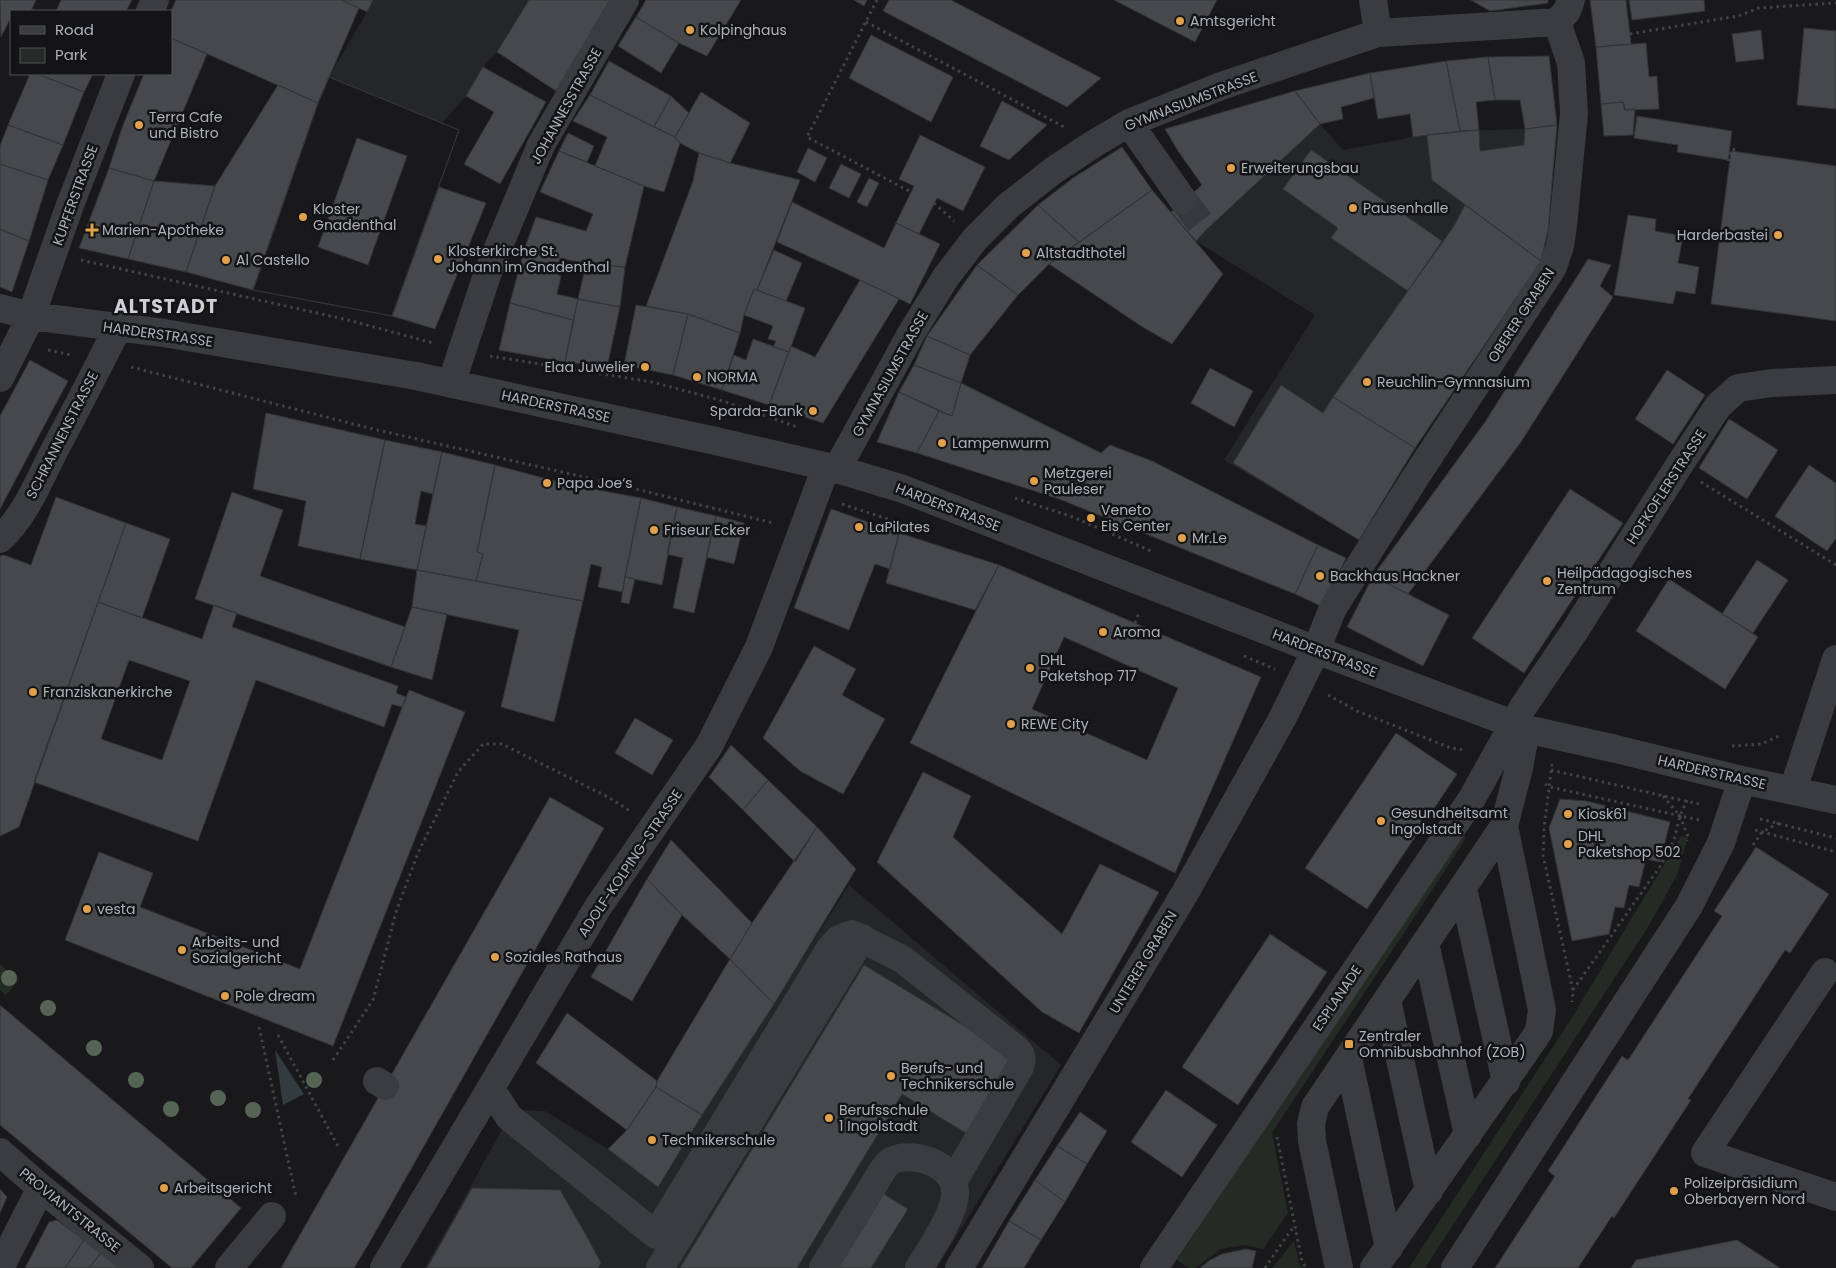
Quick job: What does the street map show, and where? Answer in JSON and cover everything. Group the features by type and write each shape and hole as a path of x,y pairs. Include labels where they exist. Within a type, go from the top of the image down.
{"street":[{"name":"JOHANNESSTRASSE","path":"451,384 488,272 541,145 625,0"},
{"path":"1373,0 1378,33"},
{"name":"GYMNASIUMSTRASSE","path":"832,468 912,332 946,278 975,239 1008,206 1054,170 1095,143 1129,123 1221,86 1378,33 1564,11"},
{"name":"OBERER GRABEN","path":"1316,650 1333,608 1414,478 1553,267 1560,246 1563,226 1574,114 1564,11"},
{"name":"KUPFERSTRASSE","path":"31,316 70,205 121,75"},
{"path":"1129,123 1183,200"},
{"name":"HARDERSTRASSE","path":"0,308 31,316 164,333 416,376 832,468 903,489 1316,650 1520,726 1742,780 1836,800"},
{"path":"0,378 31,316"},
{"name":"SCHRANNENSTRASSE","path":"0,539 8,532 20,515 118,328"},
{"name":"HOFKOFLERSTRASSE","path":"1520,726 1574,632 1718,406 1738,388 1772,383 1836,380"},
{"name":"ADOLF-KOLPING-STRASSE","path":"384,1268 598,907 709,746 759,646 832,468"},
{"name":"UNTERER GRABEN","path":"959,1268 1177,889 1282,719 1316,650"},
{"path":"1793,790 1836,660"},
{"path":"1339,1268 1312,1141 1311,1124 1315,1107 1504,826 1519,768 1520,726"},
{"name":"ESPLANADE","path":"1154,1268 1471,800 1496,755 1520,726"},
{"path":"1455,1268 1689,906 1722,843 1742,780"},
{"path":"1382,1258 1506,1082 1539,1031 1542,1010 1504,826"},
{"path":"1463,888 1506,1082"},
{"path":"491,1089 510,1117 656,1235 829,950 840,939 852,934 902,960 1016,1048 1021,1054 1020,1067 954,1182"},
{"path":"660,1268 862,938"},
{"path":"1426,943 1468,1136"},
{"path":"1825,972 1705,1153 1836,1197"},
{"path":"1387,1000 1429,1191"},
{"path":"1348,1058 1382,1258"},
{"name":"PROVIANTSTRASSE","path":"0,1152 41,1188 140,1268"},
{"path":"823,1268 879,1176 889,1162 902,1157 917,1157 941,1168 949,1174 954,1182 956,1192 954,1205 920,1268"},
{"path":"0,1268 41,1188"},
{"path":"229,1268 270,1218"}],"path":[{"path":"877,0 807,137 911,192"},
{"path":"1630,34 1738,16 1759,8 1836,3"},
{"path":"866,22 1095,143"},
{"path":"1728,161 1731,150 1737,149"},
{"path":"18,344 101,360 363,427 632,488 777,524"},
{"path":"1678,468 1836,565"},
{"path":"1135,623 1139,613"},
{"path":"1302,680 1357,711 1451,748 1496,755"},
{"path":"334,1060 373,1000 396,912 418,852 458,772 483,744 502,744 608,798 654,826"},
{"path":"1550,787 1680,816 1730,818 1779,823 1836,838"},
{"path":"1663,796 1680,816"},
{"path":"1573,991 1661,864 1674,840 1680,816"},
{"path":"1730,818 1762,832 1836,852"},
{"path":"1762,832 1779,823"},
{"path":"259,1027 297,1204"},
{"path":"278,1035 339,1148"},
{"path":"1264,1106 1276,1132 1302,1262 1306,1268"},
{"path":"1265,1268 1291,1230 1296,1228"}],"shaded area":[{"path":"342,0 610,0 497,52 483,67 466,96 442,123 329,77 367,12"},
{"name":"Reuchlin-Gymnasium","path":"1295,91 1343,150 1413,137 1460,131 1525,129 1557,125 1548,230 1541,261 1415,448 1359,540 1224,460 1315,315 1196,241 1171,212 1202,185 1165,129"},
{"name":"Berufs- und Technikerschule","path":"849,885 1061,1065 937,1268 425,1268 509,1117 522,1110 545,1111 608,1149 627,1130 656,1087 702,1115"},
{"path":"275,1050 304,1094 283,1105"}],"green space":[{"path":"1462,834 1465,836 1465,840 1272,1133 1288,1213 1263,1249 1245,1245 1221,1249 1195,1268 1189,1268 1177,1260 1458,835"},
{"path":"1681,836 1688,837 1677,875 1648,927 1425,1268 1409,1268 1573,1016"},
{"path":"0,964 19,980 6,995 0,990"},
{"path":"1294,1241 1302,1268 1272,1268"}],"building":[{"path":"0,0 36,0 31,10 10,10 10,19 1,37"},
{"path":"61,0 132,0 127,10 56,10"},
{"path":"176,0 342,0 359,8 318,103 172,38 171,10"},
{"path":"342,0 373,0 367,12"},
{"path":"529,0 610,0 556,91 497,52"},
{"name":"Kolpinghaus","path":"646,0 741,0 707,56 679,43 636,17"},
{"path":"854,0 867,0 864,6"},
{"path":"889,0 951,0 1101,78 1067,107 883,11"},
{"name":"Amtsgericht","path":"1114,0 1217,0 1195,42"},
{"path":"1471,0 1548,0 1548,3 1490,11"},
{"path":"1590,0 1626,0 1631,44 1596,47"},
{"path":"1629,0 1704,0 1705,11 1632,20"},
{"path":"636,17 679,43 661,73 618,46"},
{"path":"1804,28 1836,31 1836,109 1797,105"},
{"path":"1761,30 1764,59 1736,62 1732,34"},
{"path":"871,35 953,77 931,122 849,78"},
{"path":"172,38 207,54 154,181 109,168 123,125 144,75 172,75"},
{"path":"1646,43 1649,77 1657,76 1659,109 1625,110 1623,102 1601,104 1596,47"},
{"path":"1549,56 1557,125 1525,129 1520,100 1495,100 1488,57"},
{"path":"1488,57 1495,100 1476,102 1479,130 1460,131 1446,61"},
{"path":"609,61 671,96 654,127 590,95"},
{"path":"1446,61 1460,131 1413,137 1410,114 1378,119 1370,73"},
{"path":"483,67 546,102 500,184 464,164 494,112 466,96"},
{"path":"1370,73 1374,98 1341,107 1343,119 1320,124 1295,91"},
{"path":"30,75 40,75 84,92 63,145 8,125"},
{"path":"40,75 92,75 84,92"},
{"name":"Kloster Gnadenthal","path":"329,77 459,130 392,316 253,290 318,103","holes":["357,138 407,156 368,265 318,247"]},
{"name":"Kloster Gnadenthal","path":"329,77 459,130 392,316 253,290 318,103"},
{"path":"278,85 318,103 253,290 186,272 215,186"},
{"name":"Erweiterungsbau","path":"1295,91 1320,124 1196,241 1171,212 1202,185 1165,129"},
{"path":"701,92 750,123 730,163 699,153 680,143 675,137"},
{"path":"590,95 675,137 680,143 664,192 595,166 607,137 573,121"},
{"path":"671,96 689,113 675,137 654,127"},
{"path":"1002,101 1047,125 1009,160 980,146"},
{"path":"1623,102 1625,110 1635,109 1633,135 1604,136 1601,104"},
{"path":"1637,116 1732,131 1728,160 1677,152 1678,145 1634,138"},
{"path":"8,125 63,145 48,180 0,164 0,146"},
{"path":"1557,125 1548,230 1541,261 1432,180 1427,135 1479,130 1480,151 1524,145 1525,129"},
{"path":"568,133 594,146 587,162 559,151"},
{"path":"920,135 985,167 963,211 937,198 919,234 896,223 914,186 899,179"},
{"path":"1122,147 1152,190 1079,242 1038,205 1073,178"},
{"path":"808,148 827,158 815,182 797,172"},
{"name":"Pausenhalle","path":"1311,150 1442,241 1408,291 1331,238 1338,228 1283,189"},
{"path":"559,151 644,186 625,267 586,264 524,250 536,217 586,231 593,214 540,192"},
{"name":"Harderbastei","path":"1731,151 1836,166 1836,321 1711,304"},
{"path":"699,153 730,163 800,180 757,290 754,289 744,315 740,333 688,314 646,306 693,181"},
{"path":"0,164 48,180 29,241 0,229"},
{"path":"841,164 861,174 849,198 829,188"},
{"path":"109,168 154,181 128,259 79,248"},
{"path":"869,178 879,183 867,207 857,202"},
{"path":"154,181 215,186 186,272 128,259"},
{"name":"Klosterkirche St. Johann im Gnadenthal","path":"439,187 486,203 435,329 392,316"},
{"path":"1152,190 1223,274 1172,344 1141,326 1049,264"},
{"path":"792,202 884,248 896,223 940,244 910,304 777,242"},
{"name":"Altstadthotel","path":"1038,205 1079,242 1049,264 1018,295 977,265"},
{"path":"1465,205 1541,261 1415,448 1333,397 1454,226"},
{"path":"1628,215 1656,219 1655,231 1683,236 1678,263 1699,267 1695,294 1676,291 1673,304 1614,295"},
{"path":"0,229 29,241 12,292 0,287"},
{"path":"524,250 560,258 556,274 561,276 557,294 578,299 573,320 510,303"},
{"path":"774,250 802,263 786,301 757,290"},
{"path":"1588,259 1611,265 1600,286 1613,297 1521,442 1408,594 1373,576 1485,422"},
{"path":"586,264 625,267 620,307 578,299"},
{"path":"977,265 1018,295 970,355 927,336"},
{"path":"860,280 899,299 823,423 769,405 791,346 815,357"},
{"path":"754,289 805,308 789,352 773,347 776,341 768,339 773,326 744,315"},
{"path":"578,299 620,307 607,367 565,362"},
{"path":"510,303 573,320 565,362 499,350"},
{"path":"636,305 688,314 673,375 624,365"},
{"path":"688,314 740,333 722,390 673,375"},
{"path":"927,336 970,355 961,383 914,365"},
{"path":"753,339 789,352 769,405 722,390 734,355 746,360"},
{"path":"30,360 68,381 0,509 0,416"},
{"path":"914,365 961,383 952,416 899,392"},
{"path":"1210,368 1253,391 1234,427 1191,403"},
{"path":"1667,370 1705,395 1673,444 1635,419"},
{"path":"961,383 1101,453 1110,445 1152,461 1318,545 1295,594 1059,499 917,453 939,411 952,416"},
{"path":"1281,385 1323,413 1333,397 1415,448 1359,540 1233,463"},
{"path":"899,392 939,411 917,453 877,442"},
{"path":"266,413 385,440 360,559 298,546 306,501 253,489"},
{"path":"1729,419 1778,450 1747,499 1699,468"},
{"path":"385,440 442,452 433,494 421,491 415,524 426,526 417,570 360,559"},
{"path":"442,452 495,465 477,552 483,554 476,581 417,570"},
{"path":"495,465 566,484 641,498 622,592 598,587 602,567 591,564 583,601 476,581 483,554 477,552"},
{"path":"1809,465 1836,483 1836,538 1827,551 1775,516"},
{"name":"Heilpädagogisches Zentrum","path":"1570,489 1623,523 1524,673 1472,638"},
{"path":"232,492 283,510 260,576 405,627 391,667 195,599"},
{"name":"Franziskanerkirche","path":"56,497 126,523 19,827 0,836 0,556 4,555 31,565"},
{"name":"Friseur Ecker","path":"641,498 677,507 662,585 625,577"},
{"path":"677,507 716,516 694,613 673,608 683,558 667,554"},
{"path":"831,509 899,533 890,569 875,564 849,630 794,608"},
{"path":"716,516 744,523 734,564 706,557"},
{"path":"126,523 170,539 142,618 98,602"},
{"path":"899,533 999,565 975,610 886,583"},
{"name":"Backhaus Hackner","path":"1318,545 1346,558 1323,607 1295,594"},
{"path":"1757,560 1788,580 1753,633 1722,614"},
{"path":"999,565 1261,677 1175,873 910,743","holes":["1064,637 1178,688 1147,760 1032,709"]},
{"path":"417,570 583,601 554,722 501,707 519,630 412,607"},
{"path":"1373,576 1449,615 1423,666 1347,627"},
{"path":"625,577 635,579 629,604 621,602"},
{"path":"1669,579 1758,637 1725,689 1636,631"},
{"path":"98,602 202,639 214,605 237,613 232,627 398,686 396,693 406,697 402,707 392,704 384,727 256,680 198,841 34,782","holes":["129,660 190,681 162,760 101,739"]},
{"path":"412,607 447,614 432,680 391,667"},
{"path":"814,646 856,669 842,695 885,719 843,794 800,771 763,738"},
{"path":"409,690 465,712 333,1046 65,940 99,852 153,873 140,907 300,969"},
{"path":"635,718 673,740 652,775 615,753"},
{"name":"Gesundheitsamt Ingolstadt","path":"1396,733 1457,774 1367,909 1305,868"},
{"path":"731,745 768,780 743,810 709,777"},
{"path":"923,772 971,796 953,837 1062,934 1100,864 1159,892 1079,1033 1042,1012 877,862"},
{"path":"768,780 817,827 795,862 743,810"},
{"name":"Soziales Rathaus","path":"550,797 604,828 368,1245 354,1268 281,1268"},
{"path":"1560,799 1586,801 1670,822 1660,862 1646,859 1639,887 1629,885 1624,908 1615,907 1609,934 1572,941 1549,828"},
{"path":"817,827 856,869 774,1004 730,959"},
{"path":"671,840 752,923 730,959 682,915 647,879"},
{"path":"1756,847 1829,894 1790,953 1785,950 1688,1099 1691,1100 1614,1218 1612,1216 1578,1268 1495,1268 1555,1176 1548,1171 1622,1056 1628,1060 1722,916 1714,911"},
{"path":"647,879 682,915 632,1001 591,977"},
{"path":"1270,934 1327,972 1238,1105 1182,1067"},
{"path":"730,959 774,1004 702,1115 656,1087 657,1081"},
{"name":"Berufsschule 1 Ingolstadt","path":"864,965 1016,1057 969,1135 902,1094 797,1268 680,1268"},
{"path":"0,1005 241,1208 191,1268 172,1268 0,1125"},
{"path":"567,1013 657,1081 656,1087 627,1130 536,1063"},
{"name":"Technikerschule","path":"656,1087 702,1115 658,1187 608,1149 627,1130"},
{"path":"1166,1090 1217,1125 1182,1177 1131,1142"},
{"path":"1080,1112 1107,1131 1087,1164 1057,1146"},
{"path":"1057,1146 1087,1164 1065,1202 1035,1180"},
{"path":"1035,1180 1065,1202 1041,1240 1009,1221"},
{"path":"472,1188 560,1190 601,1263 598,1268 427,1268"},
{"path":"0,1189 7,1197 0,1213"},
{"path":"882,1193 908,1209 871,1268 836,1268"},
{"path":"57,1220 84,1240 65,1268 25,1268 49,1222"},
{"path":"1009,1221 1041,1240 1024,1268 982,1268"},
{"path":"84,1240 101,1253 89,1268 65,1268"},
{"path":"1737,1240 1780,1268 1631,1268 1636,1260"},
{"path":"1246,1249 1256,1251 1252,1268 1200,1268 1222,1254"},
{"path":"101,1253 118,1268 89,1268"}],"tunnel":[{"path":"1183,200 1206,230"}],"place":[{"name":"Amtsgericht","path":"1180,21"},
{"name":"Kolpinghaus","path":"690,30"},
{"name":"Terra Cafe und Bistro","path":"139,125"},
{"name":"Erweiterungsbau","path":"1231,168"},
{"name":"Pausenhalle","path":"1353,208"},
{"name":"Kloster Gnadenthal","path":"303,217"},
{"name":"Marien-Apotheke","path":"92,230"},
{"name":"Harderbastei","path":"1778,235"},
{"name":"Altstadthotel","path":"1026,253"},
{"name":"Klosterkirche St. Johann im Gnadenthal","path":"438,259"},
{"name":"Al Castello","path":"226,260"},
{"name":"Elaa Juwelier","path":"645,367"},
{"name":"NORMA","path":"697,377"},
{"name":"Reuchlin-Gymnasium","path":"1367,382"},
{"name":"Sparda-Bank","path":"813,411"},
{"name":"Lampenwurm","path":"942,443"},
{"name":"Metzgerei Pauleser","path":"1034,481"},
{"name":"Papa Joe‘s","path":"547,483"},
{"name":"Veneto Eis Center","path":"1091,518"},
{"name":"LaPilates","path":"859,527"},
{"name":"Friseur Ecker","path":"654,530"},
{"name":"Mr.Le","path":"1182,538"},
{"name":"Backhaus Hackner","path":"1320,576"},
{"name":"Heilpädagogisches Zentrum","path":"1547,581"},
{"name":"Aroma","path":"1103,632"},
{"name":"DHL Paketshop 717","path":"1030,668"},
{"name":"Franziskanerkirche","path":"33,692"},
{"name":"REWE City","path":"1011,724"},
{"name":"Kiosk61","path":"1568,814"},
{"name":"Gesundheitsamt Ingolstadt","path":"1381,821"},
{"name":"DHL Paketshop 502","path":"1568,844"},
{"name":"vesta","path":"87,909"},
{"name":"Arbeits- und Sozialgericht","path":"182,950"},
{"name":"Soziales Rathaus","path":"495,957"},
{"name":"Pole dream","path":"225,996"},
{"name":"Zentraler Omnibusbahnhof (ZOB)","path":"1349,1044"},
{"name":"Berufs- und Technikerschule","path":"891,1076"},
{"name":"Berufsschule 1 Ingolstadt","path":"829,1118"},
{"name":"Technikerschule","path":"652,1140"},
{"name":"Arbeitsgericht","path":"164,1188"},
{"name":"Polizeipräsidium Oberbayern Nord","path":"1674,1191"}],"district":[{"name":"ALTSTADT","path":"166,306"}]}
